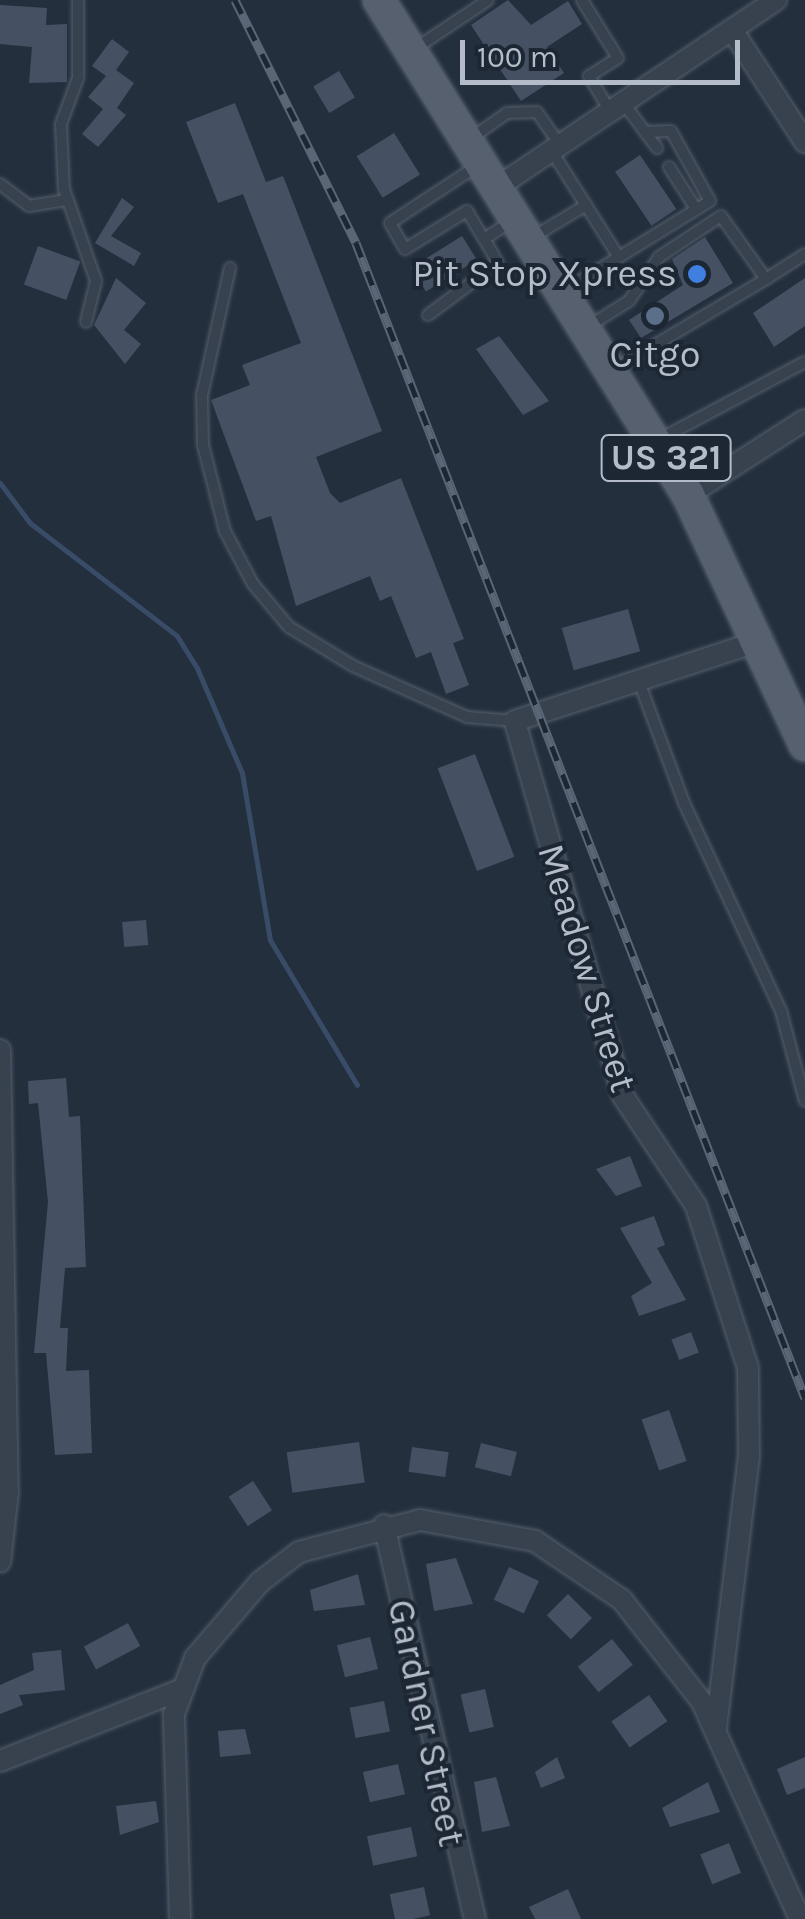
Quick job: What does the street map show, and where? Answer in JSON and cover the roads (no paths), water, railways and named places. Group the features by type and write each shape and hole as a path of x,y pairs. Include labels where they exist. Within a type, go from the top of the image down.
{"main road":[{"name":"US 321","path":"379,0 566,289 688,495 763,640 805,744"}],"street":[{"path":"484,162 555,147 776,0"},
{"path":"732,30 805,142"},
{"path":"688,495 805,420"},
{"path":"514,721 763,640"},
{"name":"Meadow Street","path":"514,721 624,1096 696,1206 748,1368 749,1456 716,1728"},
{"path":"0,1050 8,1492 0,1562"},
{"path":"180,1919 178,1691 204,1644 276,1569 320,1542 384,1525 454,1521 556,1549 622,1600 716,1728 800,1919"},
{"name":"Gardner Street","path":"384,1525 475,1919"},
{"path":"0,1761 178,1691"}],"lane":[{"path":"78,0 78,78 61,124 66,200 96,281 86,322"},
{"path":"412,50 488,0"},
{"path":"582,0 618,58 589,76 657,148"},
{"path":"428,315 498,263 466,211 405,249 390,223 484,162 507,113 536,112 586,206 618,256"},
{"path":"566,289 710,201 671,131 646,132"},
{"path":"669,167 696,210"},
{"path":"0,184 29,206 66,200"},
{"path":"484,239 586,206"},
{"path":"589,326 629,301 659,257 722,216 766,280"},
{"path":"615,369 805,254"},
{"path":"230,268 202,395 203,446 225,531 253,584 289,628 353,666 467,717 514,721"},
{"path":"657,441 805,362"},
{"path":"638,678 782,1011 805,1101"}],"waterway":[{"path":"0,483 30,523 177,636 197,668 242,773 270,940 357,1085"}],"railway":[{"path":"235,0 356,243 805,1398"}],"place":[{"name":"Pit Stop Xpress","path":"697,274"},
{"name":"Citgo","path":"655,316"}]}
